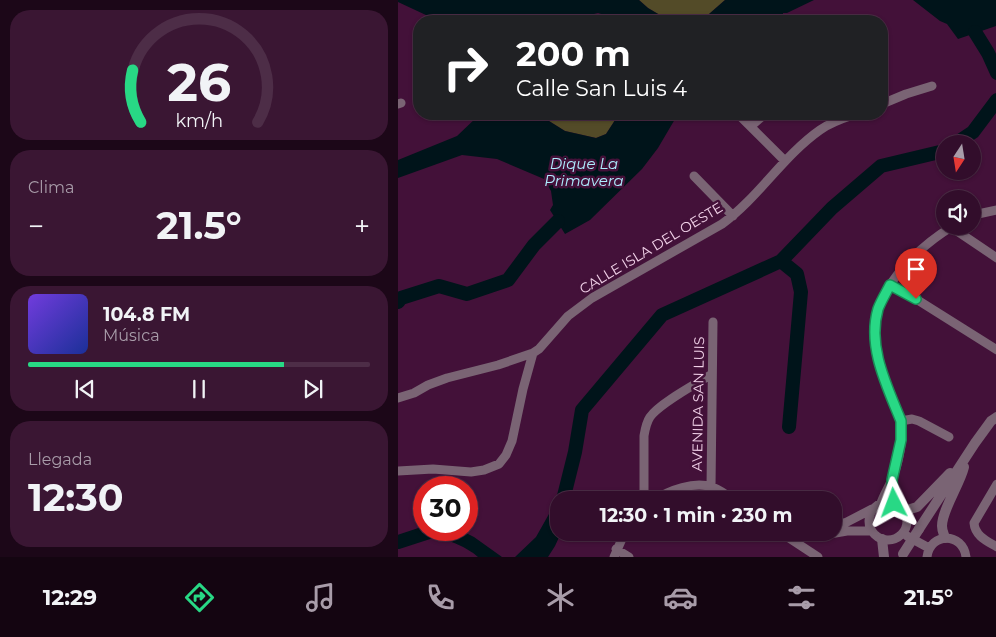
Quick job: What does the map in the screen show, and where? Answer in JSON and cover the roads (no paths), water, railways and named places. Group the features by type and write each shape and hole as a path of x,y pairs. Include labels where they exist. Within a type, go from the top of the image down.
{"street":[{"path":"888,102 932,86"},
{"path":"744,120 786,161"},
{"path":"751,126 758,120"},
{"name":"CALLE ISLA DEL OESTE","path":"398,398 447,378 533,354 568,316 592,298 733,216 809,139 822,128 841,120"},
{"path":"694,176 733,216"},
{"path":"981,213 996,210"},
{"path":"881,503 892,480 901,440 901,421 881,368 875,341 875,325 878,310 890,285 904,267 919,252 941,235"},
{"path":"963,235 996,258"},
{"path":"890,285 916,299 996,350"},
{"name":"AVENIDA SAN LUIS","path":"711,487 713,322"},
{"name":"CALLE ISLA DEL OESTE","path":"398,471 432,469 471,472 484,470 499,464 506,455 512,441 523,389 533,354"},
{"path":"644,491 644,436 649,418 658,408 712,374"},
{"path":"902,555 966,456 996,417"},
{"path":"901,421 912,419 949,436"},
{"path":"904,511 917,507 966,456"},
{"path":"945,538 942,530 943,518 963,471 966,456"},
{"path":"892,480 894,503"},
{"path":"996,484 974,523 977,534 996,547"},
{"path":"672,491 682,487 711,487 718,491"},
{"path":"842,524 881,503 890,502 900,506 907,516 906,528 903,533 897,538 889,540 876,536 869,526 872,509"},
{"path":"842,531 872,531"},
{"path":"903,533 928,552 933,543 939,539 954,539 961,544 966,557"},
{"path":"882,539 884,557"},
{"path":"621,541 615,553 629,557"},
{"path":"793,541 818,557"},
{"path":"809,552 810,541"}],"water":[{"path":"398,0 639,0 660,15 604,15 598,13 590,15 426,15 398,2"},
{"path":"725,0 814,0 787,13 783,13 783,15 707,15"},
{"path":"913,0 996,0 996,26 958,39 947,24 940,21"},
{"name":"Dique La Primavera","path":"474,120 547,120 565,131 596,138 606,134 615,120 674,120 658,148 642,169 590,220 565,234 550,210 553,205 551,191 544,179 497,159 462,155 398,178 398,160 457,136"},
{"path":"550,512 550,541 557,541 548,557 515,557 536,537"},
{"path":"478,540 502,557 478,557 448,541"}],"waterway":[{"path":"975,32 988,53 997,73"},
{"path":"968,135 973,132 997,100"},
{"path":"781,261 832,208 881,166 936,153"},
{"path":"398,302 401,298 439,286 467,294 508,280 534,245 558,221"},
{"path":"565,491 575,452 582,410 662,315 781,261 797,274 801,292 789,427"},
{"path":"398,542 413,537"}]}
